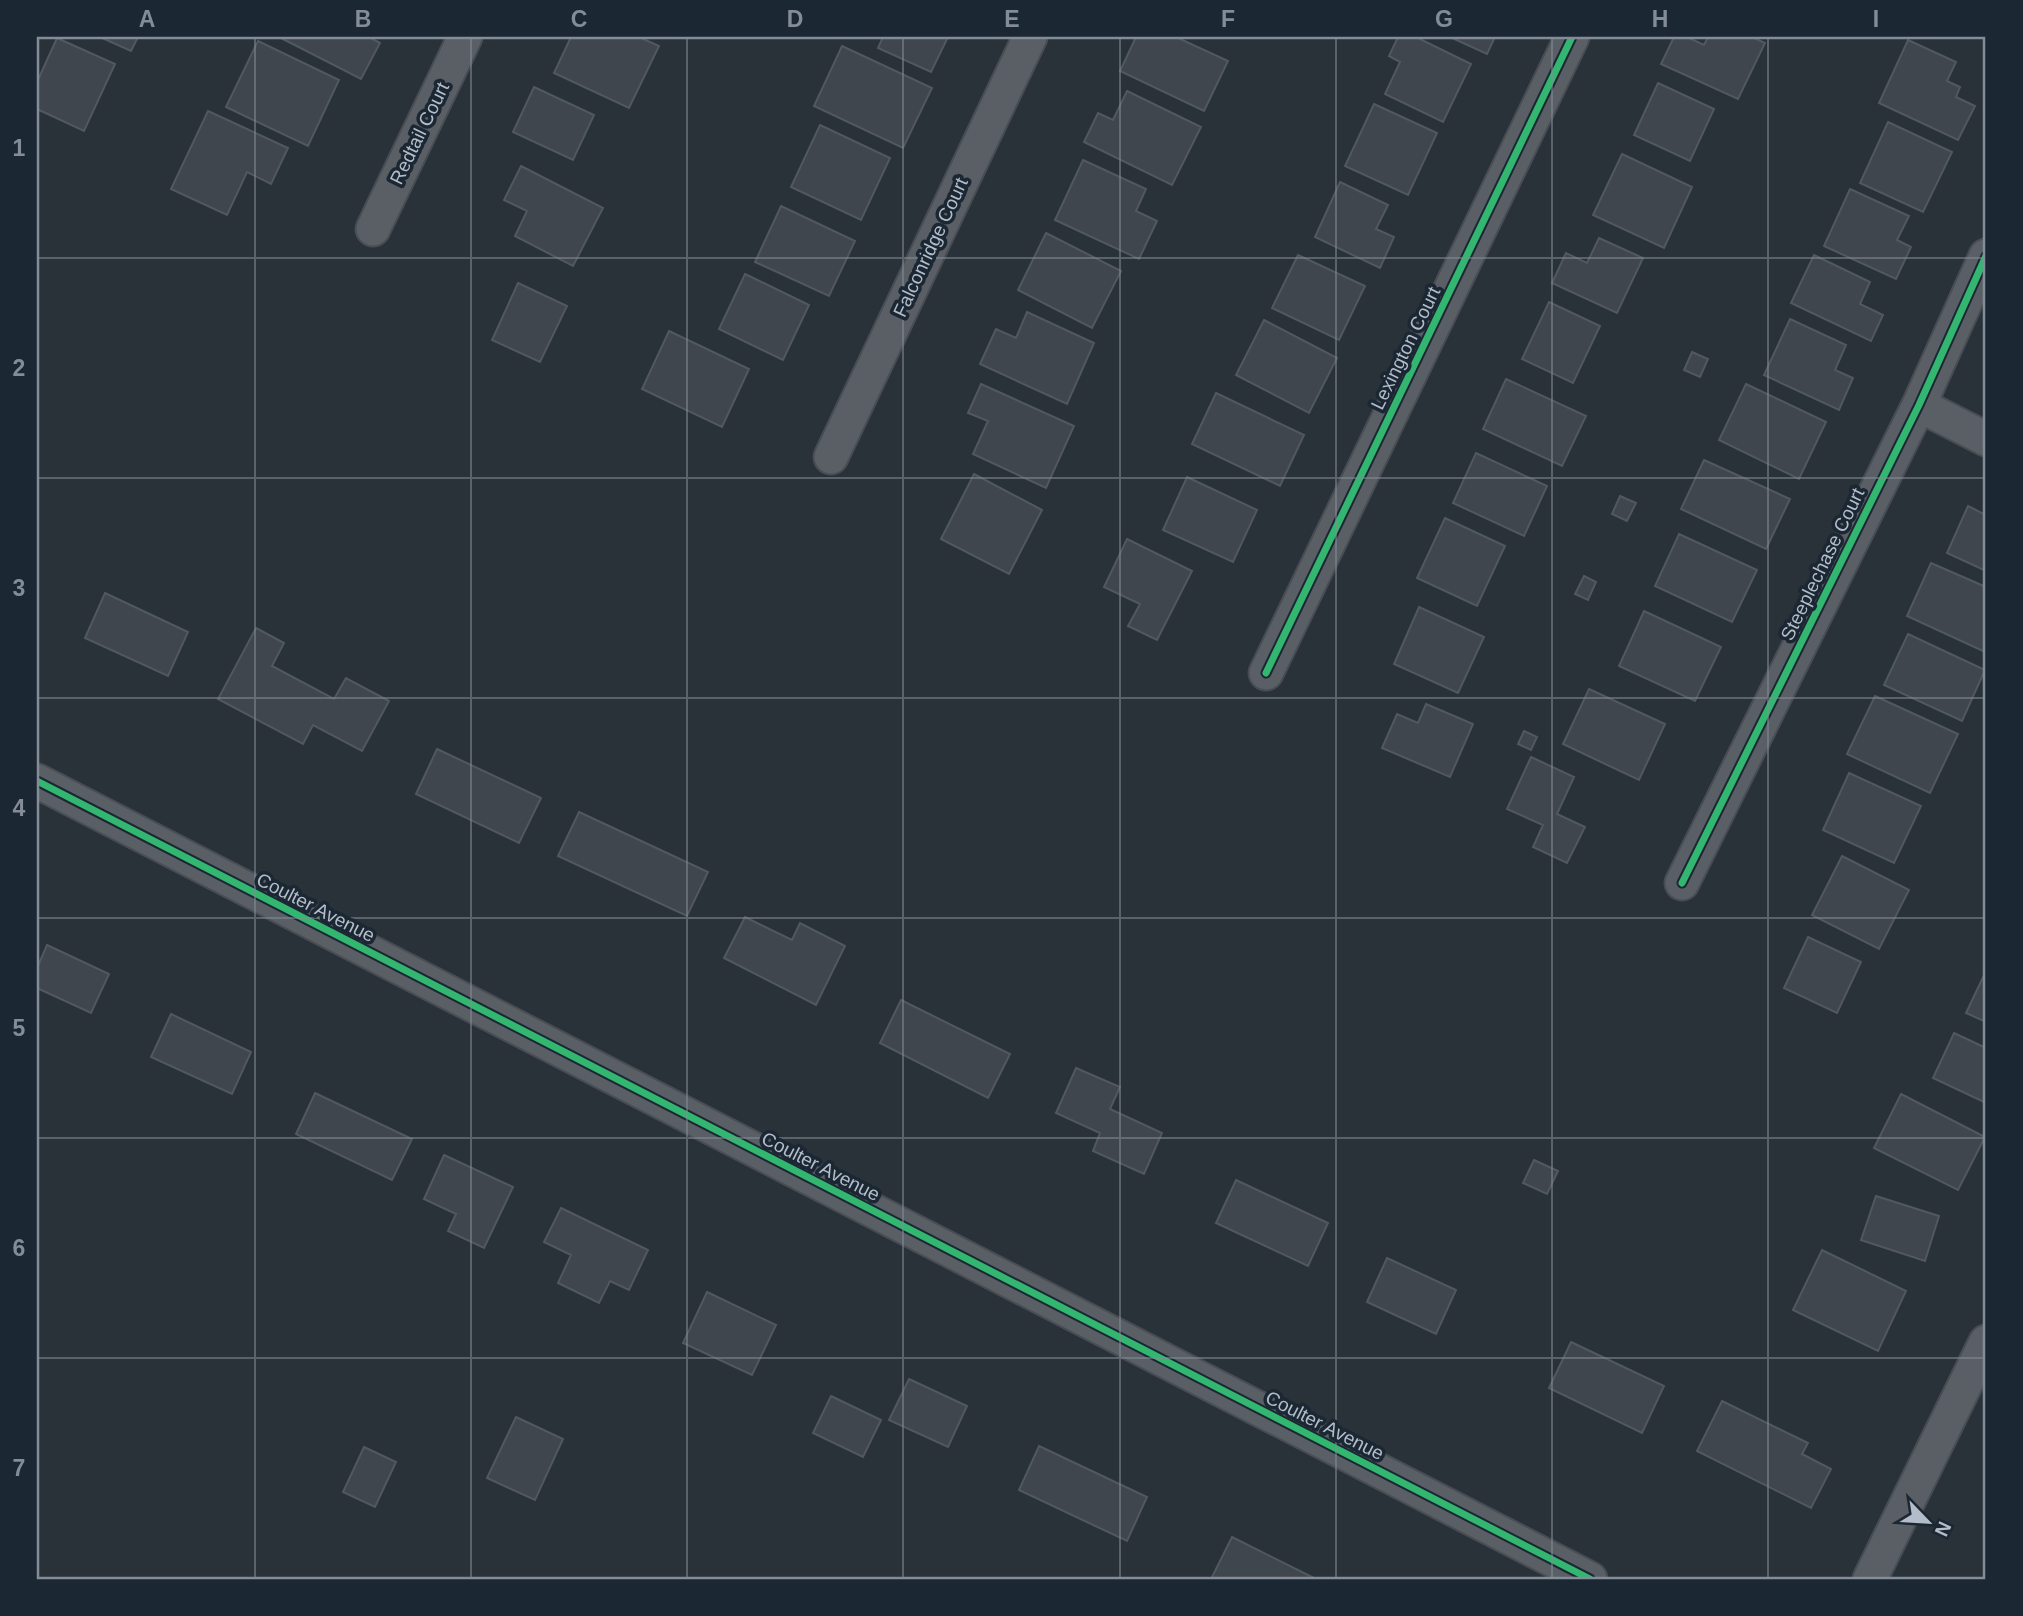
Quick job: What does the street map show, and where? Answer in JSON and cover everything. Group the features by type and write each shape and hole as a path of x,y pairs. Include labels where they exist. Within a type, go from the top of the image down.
{"street":[{"name":"Redtail Court","path":"373,229 465,37"},
{"name":"Falconridge Court","path":"831,457 1030,37"},
{"name":"Lexington Court","path":"1266,673 1572,37"},
{"name":"Steeplechase Court","path":"1682,883 1919,405 1986,256"},
{"path":"1919,405 1986,439"},
{"name":"Coulter Avenue","path":"37,781 1590,1579"},
{"path":"1870,1579 1986,1342"}],"building":[{"path":"100,37 138,37 131,51"},
{"path":"279,37 369,37 380,43 361,79"},
{"path":"571,37 639,37 659,46 629,108 554,73"},
{"path":"883,37 948,37 931,72 878,48"},
{"path":"1136,37 1176,37 1228,61 1204,111 1120,71"},
{"path":"1398,37 1416,37 1471,64 1443,122 1385,94 1400,62 1389,56"},
{"path":"1450,37 1495,37 1487,54"},
{"path":"1674,37 1687,37 1704,45 1708,37 1752,37 1765,43 1738,99 1661,64"},
{"path":"57,38 115,64 84,131 37,109 37,82"},
{"path":"1908,40 1956,62 1947,81 1960,87 1956,97 1975,106 1958,140 1879,103"},
{"path":"258,41 339,80 308,146 226,107"},
{"path":"842,46 932,88 903,148 814,106"},
{"path":"1658,83 1714,109 1690,161 1634,135"},
{"path":"534,87 594,115 573,160 513,132"},
{"path":"1127,91 1201,127 1172,185 1084,142 1098,113 1113,120"},
{"path":"1374,104 1437,133 1408,195 1345,166"},
{"path":"208,111 288,148 271,184 247,172 227,215 171,189"},
{"path":"1888,122 1952,152 1923,212 1860,183"},
{"path":"820,125 890,158 861,220 791,187"},
{"path":"1622,154 1692,187 1664,248 1593,215"},
{"path":"1083,160 1146,189 1136,211 1157,221 1139,259 1055,220"},
{"path":"521,166 603,208 573,266 515,236 527,211 504,200"},
{"path":"1340,182 1388,205 1376,229 1394,237 1380,268 1315,237"},
{"path":"1850,189 1909,216 1897,240 1911,247 1896,279 1824,246"},
{"path":"781,206 855,241 829,296 755,262"},
{"path":"1046,233 1121,271 1092,328 1018,290"},
{"path":"1599,238 1643,258 1617,313 1552,283 1566,253 1587,263"},
{"path":"1298,255 1365,286 1339,340 1272,308"},
{"path":"1814,255 1870,282 1860,304 1883,315 1871,341 1791,303"},
{"path":"745,274 809,305 783,360 719,329"},
{"path":"518,283 567,306 540,362 492,340"},
{"path":"1549,302 1600,326 1573,383 1522,359"},
{"path":"1027,312 1094,343 1067,404 980,364 996,329 1016,338"},
{"path":"1790,319 1846,345 1835,370 1853,378 1839,410 1764,375"},
{"path":"1264,320 1337,358 1309,413 1236,375"},
{"path":"669,331 749,369 722,427 642,389"},
{"path":"1692,352 1708,359 1700,377 1684,370"},
{"path":"1506,379 1586,416 1562,466 1483,429"},
{"path":"981,384 1074,426 1046,488 973,454 988,421 968,413"},
{"path":"1746,384 1826,422 1799,479 1719,440"},
{"path":"1216,393 1304,435 1280,486 1192,444"},
{"path":"1476,453 1547,486 1524,536 1453,503"},
{"path":"1704,460 1790,499 1766,549 1681,509"},
{"path":"974,474 1042,510 1009,574 941,539"},
{"path":"1187,477 1257,510 1233,562 1163,530"},
{"path":"1620,496 1636,503 1627,521 1612,514"},
{"path":"1968,506 1986,515 1986,571 1947,553"},
{"path":"1445,518 1505,546 1477,606 1417,578"},
{"path":"1679,534 1757,570 1732,622 1655,586"},
{"path":"1127,539 1192,571 1157,640 1128,626 1140,604 1104,587"},
{"path":"1931,563 1986,587 1985,652 1907,616"},
{"path":"1584,576 1596,582 1588,600 1575,594"},
{"path":"105,593 188,632 168,676 85,638"},
{"path":"1419,607 1484,637 1458,693 1394,664"},
{"path":"1644,611 1721,647 1695,701 1619,666"},
{"path":"256,628 284,643 272,666 334,699 346,678 389,701 362,751 313,725 303,744 218,699"},
{"path":"1908,634 1985,670 1962,721 1884,685"},
{"path":"1589,689 1665,724 1639,780 1563,744"},
{"path":"1875,696 1958,734 1930,793 1847,754"},
{"path":"1426,704 1473,724 1450,777 1382,748 1397,714 1418,723"},
{"path":"1524,731 1537,737 1531,750 1518,744"},
{"path":"437,749 541,798 519,843 416,794"},
{"path":"1531,757 1574,777 1557,814 1585,827 1567,863 1533,847 1543,825 1507,809"},
{"path":"1849,773 1921,806 1894,863 1823,830"},
{"path":"579,812 708,872 687,916 558,856"},
{"path":"1842,856 1909,890 1879,949 1812,915"},
{"path":"745,917 792,940 800,923 845,946 816,1005 724,958"},
{"path":"1808,937 1861,962 1837,1013 1784,988"},
{"path":"47,945 109,974 91,1013 37,988 37,968"},
{"path":"1986,971 1986,1022 1966,1013"},
{"path":"901,1000 1010,1054 988,1098 880,1043"},
{"path":"171,1014 251,1052 232,1094 151,1057"},
{"path":"1954,1033 1986,1048 1986,1103 1933,1078"},
{"path":"1076,1068 1120,1087 1110,1109 1162,1133 1144,1174 1093,1151 1100,1133 1056,1113"},
{"path":"315,1093 412,1139 392,1180 296,1134"},
{"path":"1901,1094 1985,1137 1958,1190 1874,1148"},
{"path":"444,1155 513,1187 484,1248 448,1231 456,1214 424,1199"},
{"path":"1534,1160 1558,1171 1547,1194 1523,1183"},
{"path":"1236,1180 1328,1223 1308,1266 1216,1223"},
{"path":"1876,1196 1939,1216 1925,1261 1861,1240"},
{"path":"561,1208 648,1250 629,1290 610,1281 599,1303 558,1283 571,1255 544,1242"},
{"path":"1822,1250 1906,1291 1878,1351 1793,1310"},
{"path":"1387,1258 1456,1290 1436,1334 1367,1302"},
{"path":"707,1292 776,1325 752,1375 683,1343"},
{"path":"1571,1342 1664,1386 1642,1433 1549,1388"},
{"path":"909,1379 967,1406 948,1447 889,1420"},
{"path":"831,1396 881,1420 863,1457 813,1433"},
{"path":"1722,1401 1808,1443 1802,1454 1831,1469 1811,1508 1697,1451"},
{"path":"516,1417 563,1439 535,1500 487,1478"},
{"path":"1039,1446 1147,1497 1127,1541 1019,1490"},
{"path":"364,1447 396,1462 375,1507 343,1492"},
{"path":"1232,1537 1316,1579 1211,1579"}],"cycle path":[{"path":"1266,673 1572,37"},
{"path":"1682,883 1919,405 1986,256"},
{"path":"37,781 1590,1579"}]}
